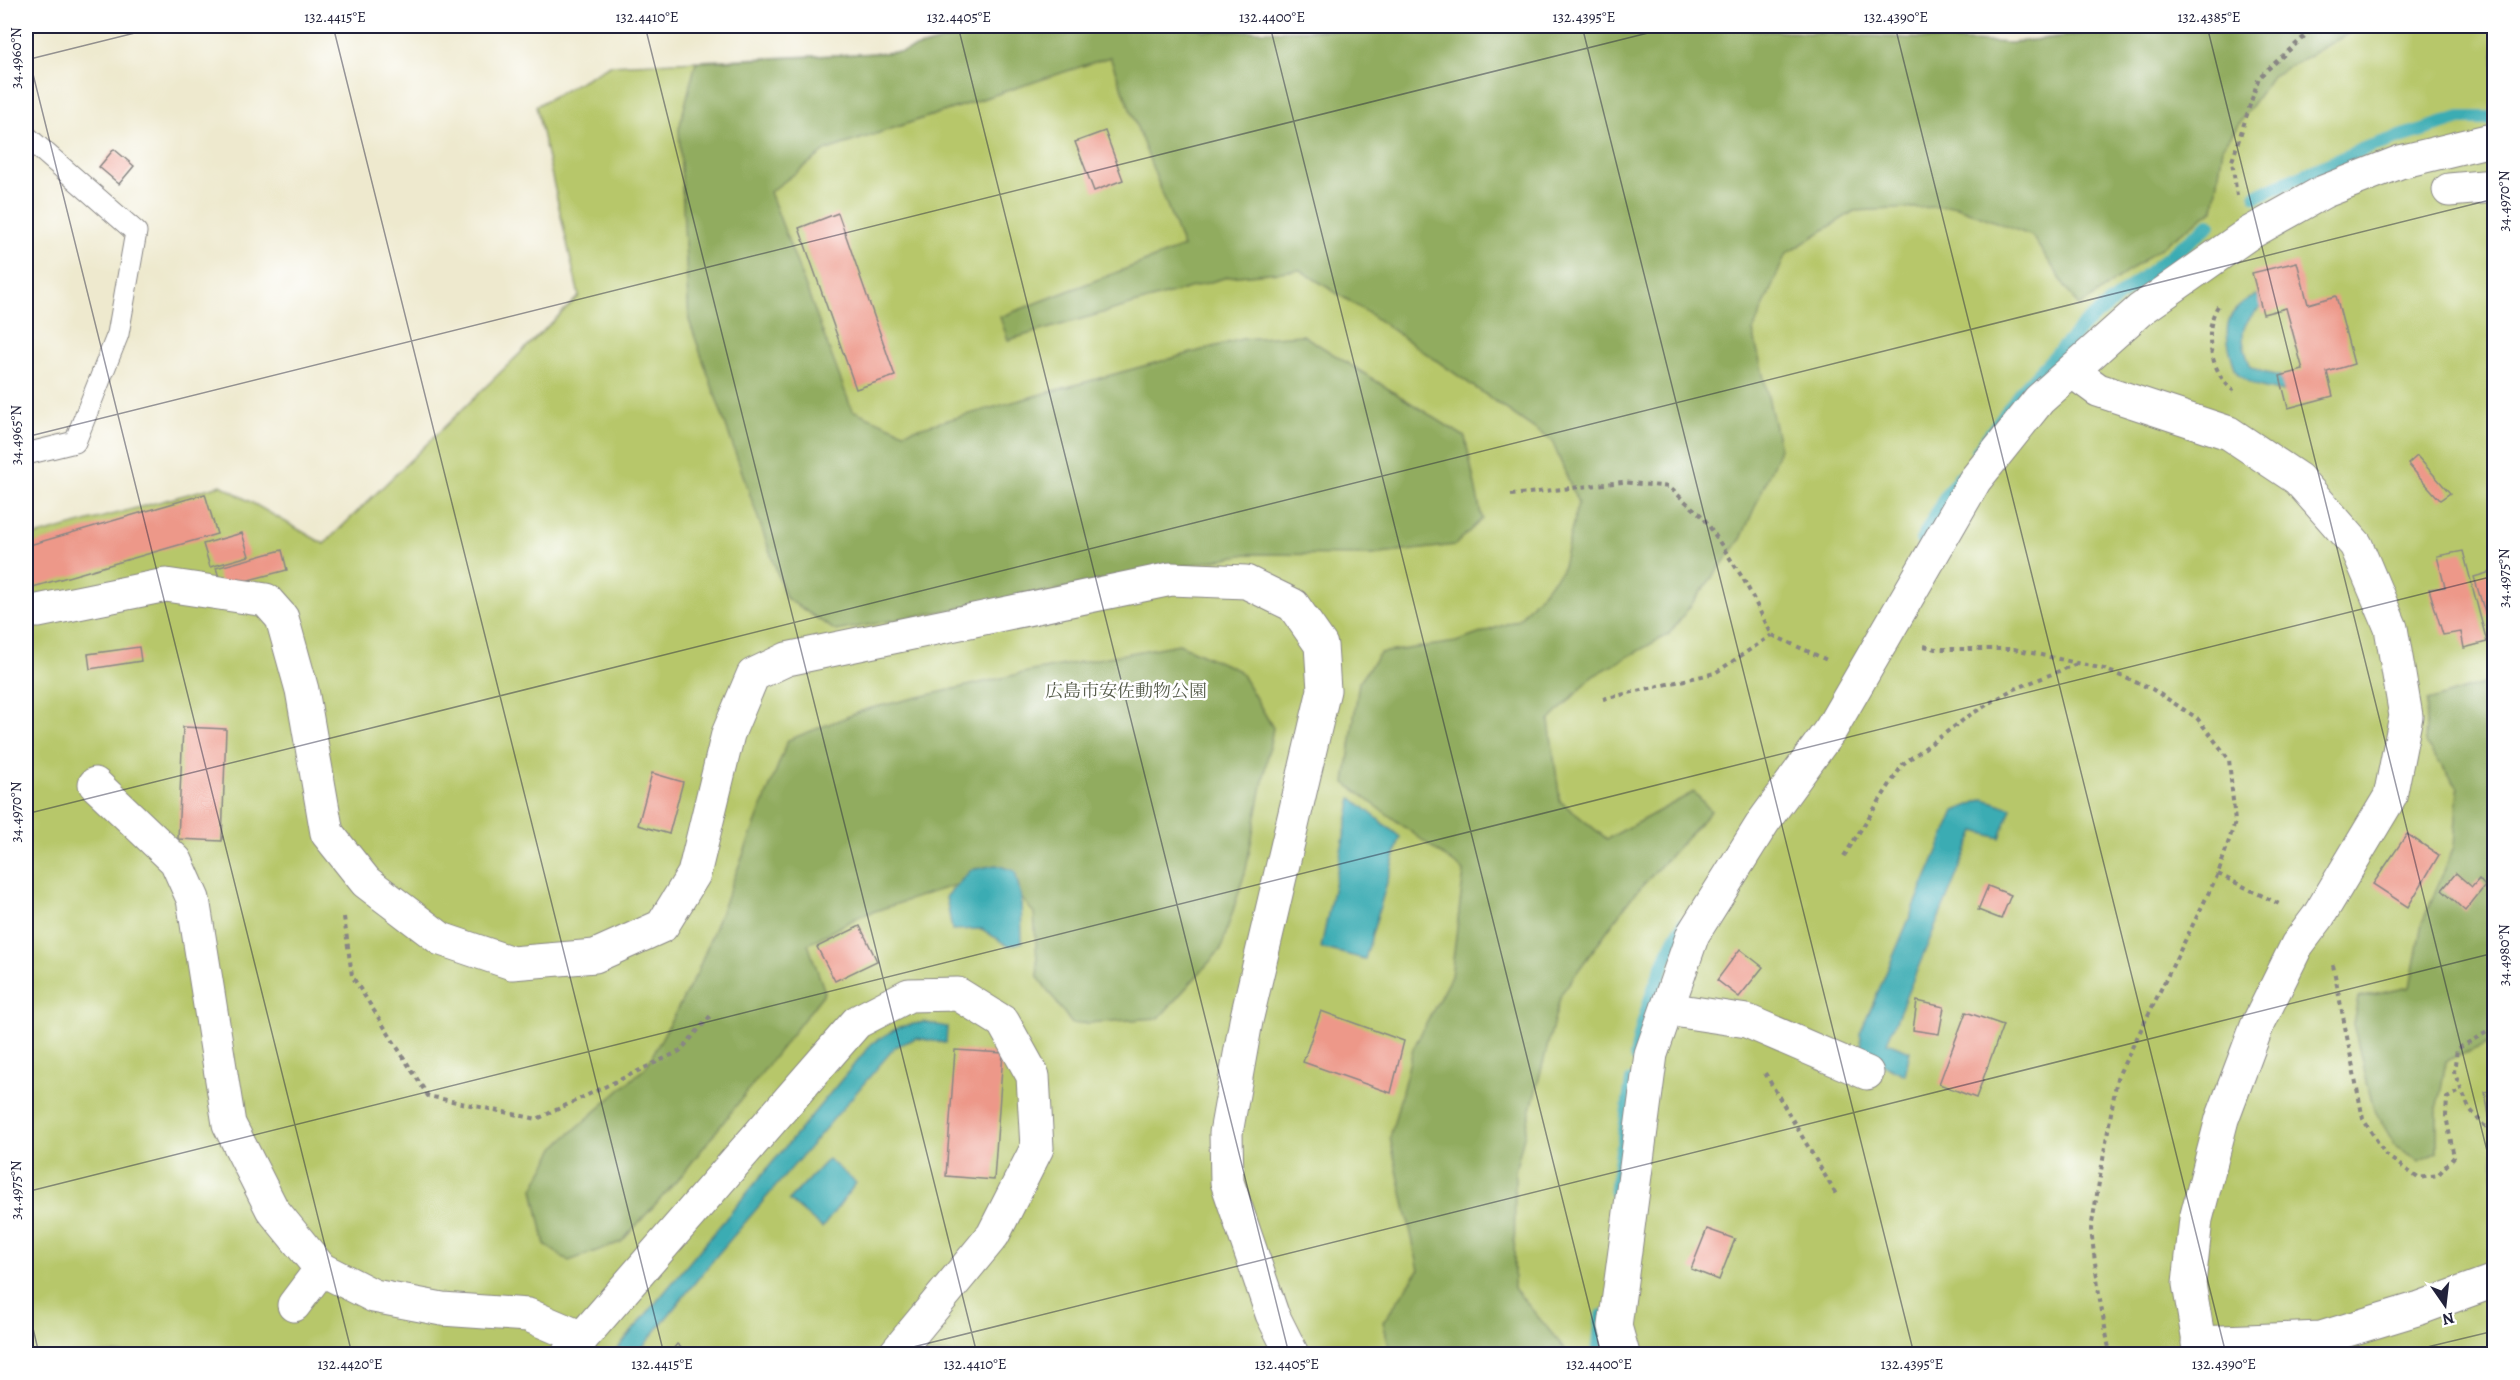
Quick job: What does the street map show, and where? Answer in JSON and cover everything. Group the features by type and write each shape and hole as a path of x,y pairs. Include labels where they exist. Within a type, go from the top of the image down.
{"street":[{"path":"1623,1354 1615,1326 1651,1054 1693,933 1764,821 1831,729 1975,480 2039,400 2072,370 2140,310 2248,234 2323,192 2400,162 2487,141 2494,142"},
{"path":"2449,190 2494,186"},
{"path":"2072,370 2098,390 2229,433 2298,479 2356,545 2391,628 2406,716 2390,797 2318,917 2297,945 2257,1026 2222,1119 2196,1219 2189,1284 2200,1349 2321,1338 2420,1308 2494,1281"},
{"path":"38,611 166,585 266,600 282,618 302,690 327,834 366,882 441,939 512,963 595,956 662,926 694,874 728,734 753,675 779,663 788,659 1171,579 1246,582 1293,605 1321,645 1324,690 1246,1021 1226,1133 1227,1182 1272,1314 1292,1354"},
{"path":"94,783 176,861 193,899 229,1124 272,1209 321,1269 374,1296 442,1309 528,1315 575,1346 857,1022 909,995 958,994 1004,1022 1033,1076 1037,1148 993,1235 895,1354"},
{"path":"1667,1009 1747,1021 1867,1073"},
{"path":"294,1305 321,1269"}],"lane":[{"path":"26,136 136,232 118,334 75,442 26,454"}],"path":[{"path":"2248,234 2235,189 2232,161 2252,98 2259,77 2316,26"},
{"path":"2223,299 2214,313 2209,346 2224,383 2249,402 2229,433"},
{"path":"1511,495 1623,482 1669,488 1704,518 1744,580 1772,635 1862,676"},
{"path":"1603,699 1716,673 1772,635"},
{"path":"1884,639 1936,649 2014,649 2104,669 2143,685 2197,718 2229,759 2235,822 2218,874 2117,1078 2091,1229 2099,1295 2110,1354"},
{"path":"1844,856 1903,764 1970,715 2010,691 2080,663"},
{"path":"2218,874 2288,908"},
{"path":"343,910 352,976 428,1096 537,1119 680,1051 712,1014"},
{"path":"2336,979 2363,1119 2386,1155 2418,1178 2438,1175 2454,1156 2446,1116 2447,1098 2462,1090"},
{"path":"2494,1028 2457,1049 2454,1072 2469,1108 2484,1126 2494,1128"},
{"path":"1764,1071 1837,1196"}],"green space":[{"name":"広島市安佐動物公園","path":"997,26 1194,26 1204,31 1710,28 2010,43 2145,26 2494,26 2494,1354 26,1354 26,538 221,485 324,544 579,296 536,106 610,65 901,52"},
{"path":"997,26 1194,26 1204,31 1710,28 2010,43 2145,26 2362,26 2272,76 2223,147 2214,209 2079,307 2032,236 1955,206 1854,211 1786,254 1753,331 1780,449 1741,539 1669,634 1593,676 1549,721 1560,801 1607,839 1694,792 1711,811 1631,898 1561,994 1515,1171 1514,1288 1569,1354 1391,1354 1383,1322 1419,1270 1390,1138 1413,1049 1451,976 1464,871 1345,783 1359,682 1380,653 1456,642 1518,620 1562,570 1578,503 1552,441 1365,311 1300,270 1228,277 1008,340 1000,317 1183,247 1110,57 827,150 770,192 852,410 904,432 1242,339 1303,335 1465,437 1482,519 1455,545 1372,555 1247,554 836,631 786,598 689,320 679,129 696,62 901,52"},
{"path":"1179,644 1240,671 1273,728 1246,869 1221,949 1159,1018 1072,1024 1038,977 1034,913 1000,873 860,916 808,944 825,992 682,1175 621,1242 569,1261 545,1245 533,1189 556,1146 646,1067 697,973 788,740 867,709 1032,671"},
{"path":"2494,677 2494,1041 2446,1061 2437,1111 2437,1153 2419,1161 2396,1147 2373,1107 2353,1024 2358,998 2410,987 2422,923 2454,847 2458,788 2425,743 2427,701 2483,684"}],"water":[{"path":"2258,294 2262,307 2248,320 2243,342 2251,367 2280,376 2285,392 2261,387 2240,376 2228,344 2230,318 2240,306"},
{"path":"1352,798 1400,837 1365,959 1321,948"},
{"path":"1984,799 2011,808 2000,838 1975,831 1887,1042 1910,1051 1905,1075 1864,1055 1860,1034 1955,811"},
{"path":"996,865 1015,871 1021,897 1022,942 1008,946 982,929 952,930 946,897 971,870"},
{"path":"924,1022 947,1027 946,1043 916,1038 895,1047 718,1254 637,1354 613,1354 872,1043 899,1027"},
{"path":"828,1159 856,1183 822,1228 789,1200"}],"building":[{"path":"1105,131 1123,180 1094,191 1075,142"},
{"path":"114,149 134,166 119,184 99,167"},
{"path":"838,213 895,376 856,389 799,228"},
{"path":"2297,262 2308,304 2336,296 2354,364 2327,372 2333,396 2288,408 2280,376 2303,370 2286,308 2263,314 2252,273"},
{"path":"2417,456 2450,493 2440,500 2408,464"},
{"path":"205,494 217,534 26,589 26,546"},
{"path":"242,533 249,556 210,567 203,544"},
{"path":"282,550 287,570 222,587 216,568"},
{"path":"2463,551 2487,642 2464,648 2461,632 2443,635 2429,589 2445,587 2437,556"},
{"path":"2494,571 2494,613 2486,616 2474,577"},
{"path":"139,647 141,661 90,669 88,654"},
{"path":"183,727 226,729 222,841 178,839"},
{"path":"652,773 683,782 669,834 638,825"},
{"path":"2407,834 2439,855 2408,907 2373,884"},
{"path":"2456,873 2472,887 2479,879 2485,886 2465,911 2442,890"},
{"path":"1988,886 2011,895 2001,919 1978,910"},
{"path":"860,926 877,961 835,981 817,947"},
{"path":"1740,949 1763,967 1739,997 1717,980"},
{"path":"1917,1001 1944,1007 1939,1034 1913,1030"},
{"path":"1321,1011 1404,1041 1391,1093 1303,1062"},
{"path":"1966,1012 2003,1025 1976,1098 1939,1084"},
{"path":"955,1050 1003,1053 994,1180 946,1176"},
{"path":"2494,1090 2494,1120 2490,1121 2485,1092"},
{"path":"1707,1229 1735,1239 1719,1280 1691,1269"},
{"path":"677,1344 688,1354 669,1354"}],"waterway":[{"path":"2256,196 2366,148 2460,118 2494,118"},
{"path":"1978,451 2021,392 2086,323 2209,225"},
{"path":"1922,540 1946,496 1960,477"},
{"path":"1636,1056 1654,988 1683,925"},
{"path":"1616,1193 1632,1081"},
{"path":"1598,1354 1602,1316"}]}
